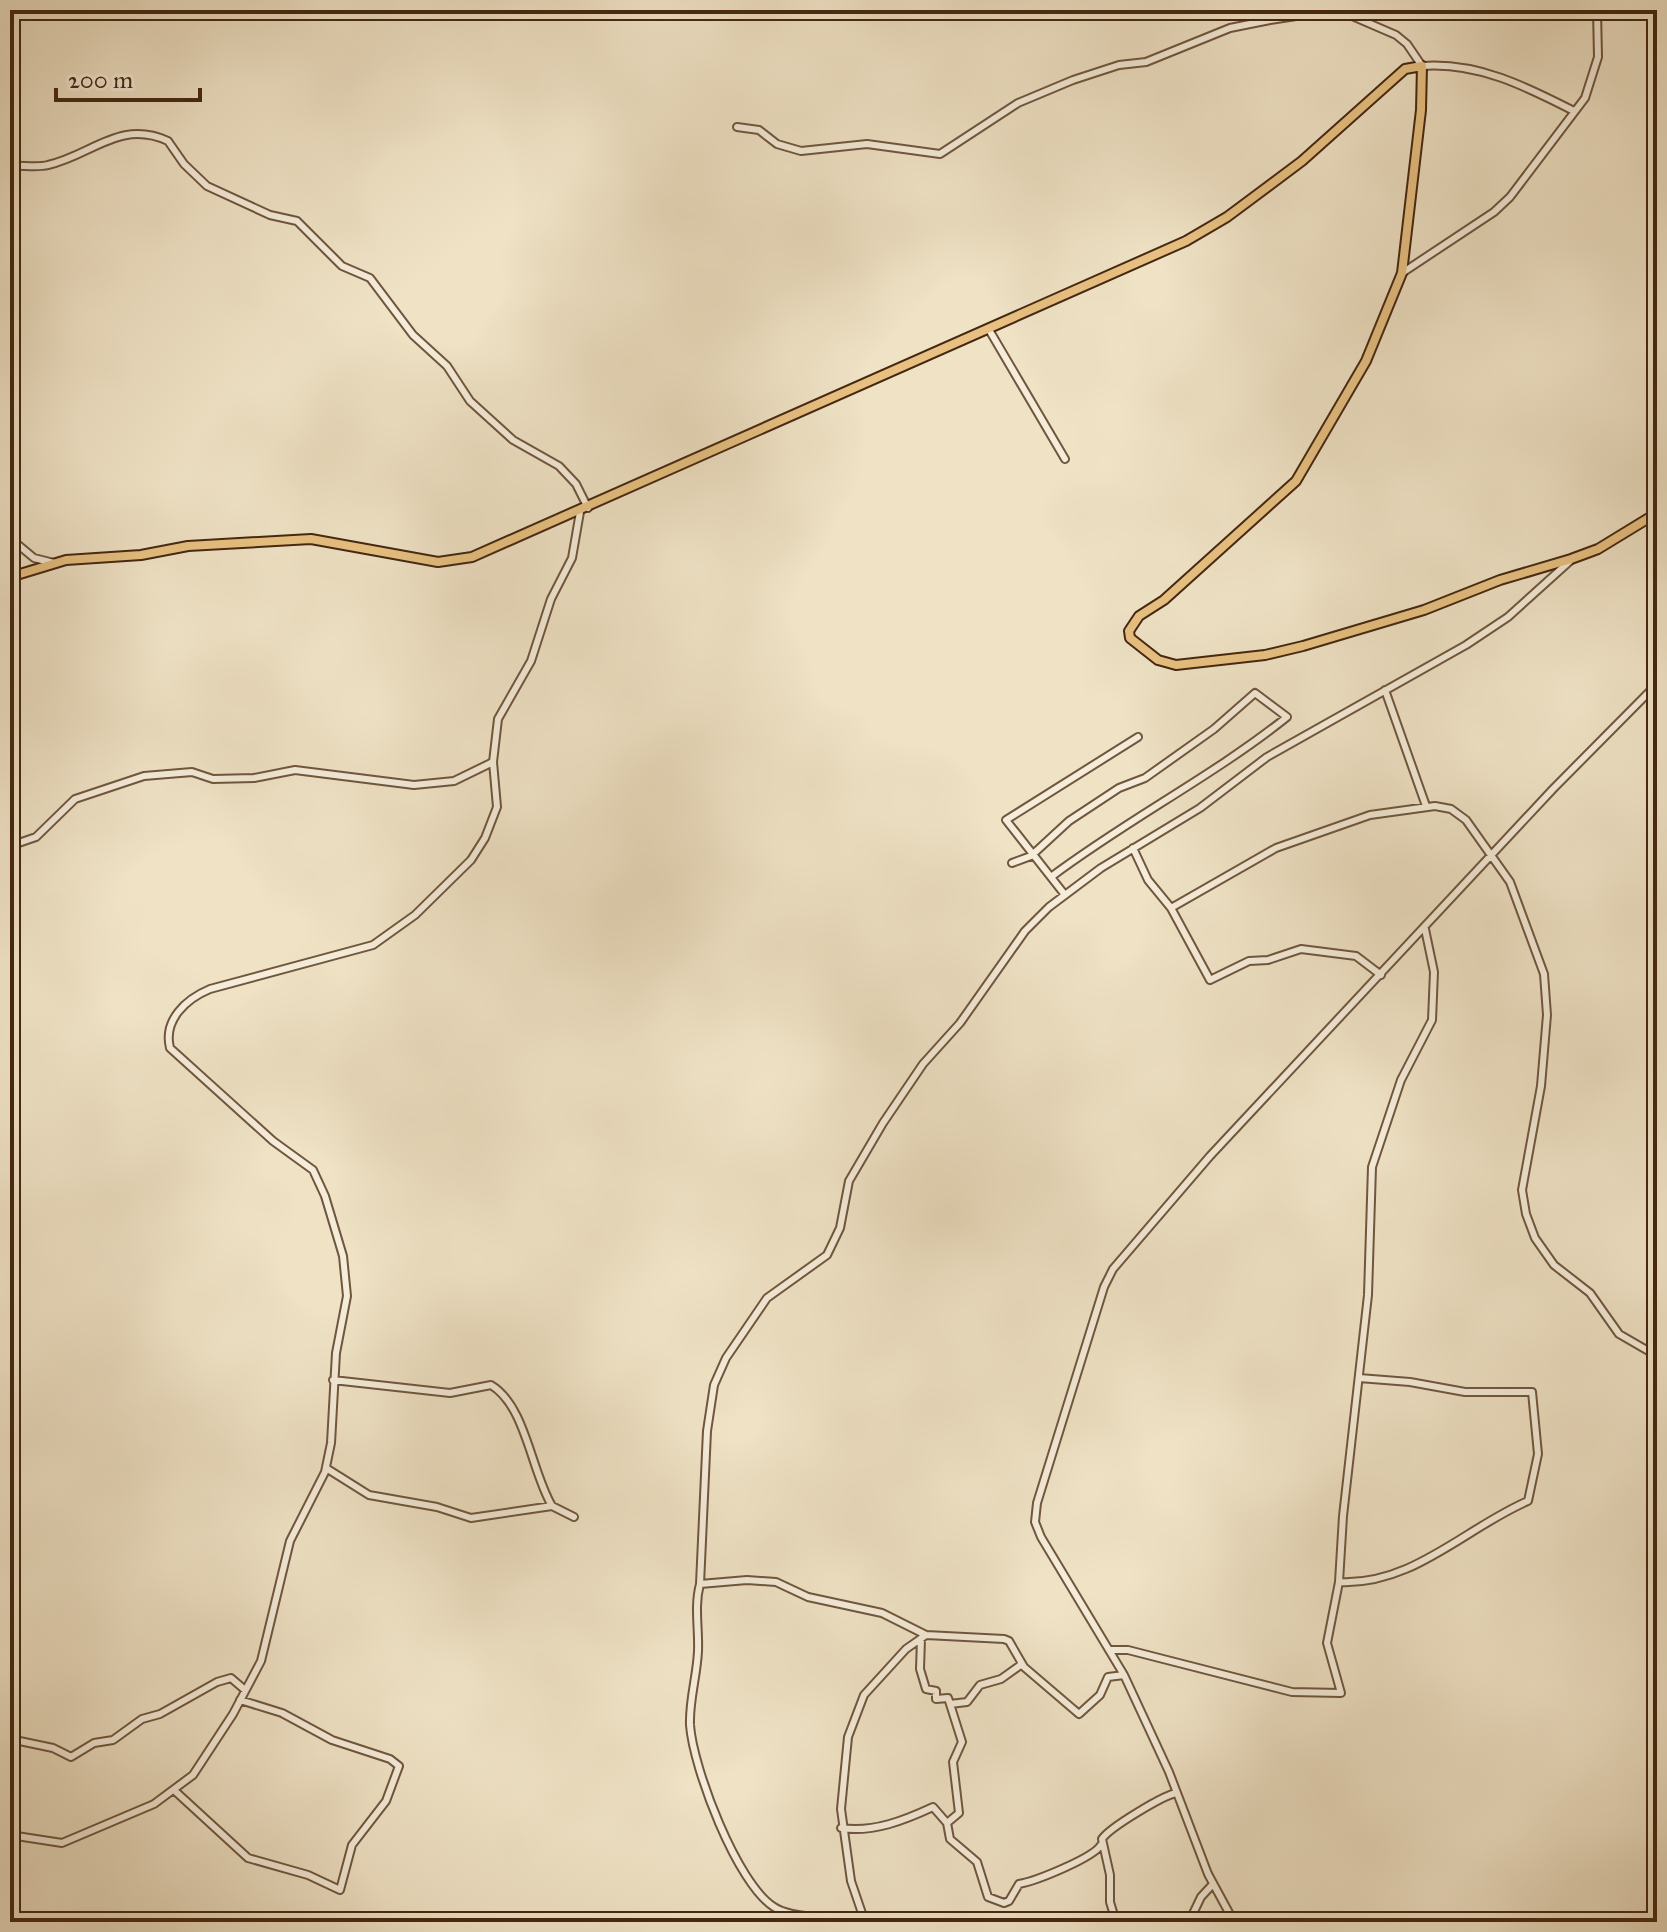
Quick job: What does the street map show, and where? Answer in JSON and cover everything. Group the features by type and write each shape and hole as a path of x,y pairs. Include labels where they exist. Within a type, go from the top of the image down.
{"main road":[{"path":"10,577 54,563 141,555 188,546 311,539 438,562 457,561 584,510 1169,250 1211,227 1302,161 1405,69 1422,66 1421,113 1402,273 1351,391 1296,481 1164,600 1139,616 1129,631 1130,638 1158,660 1176,665 1265,655 1424,610 1500,580 1571,559 1598,549 1657,513"}],"street":[{"path":"1402,273 1494,212 1510,197 1574,111 1593,79 1598,57 1597,10"},
{"path":"737,127 759,130 777,144 801,151 867,144 940,154 1028,98 1119,65 1152,60 1230,28 1329,11 1360,14 1407,44 1422,66 1448,64 1477,69 1574,111"},
{"path":"10,166 46,166 85,154 106,139 127,132 168,141 184,164 207,186 270,215 304,224 318,244 342,266 370,278 413,335 447,366 470,401 513,440 559,466 576,484 584,510 572,558 551,599 531,661 498,719 493,762 498,799 485,838 453,881 405,924 361,950 196,995 180,1008 170,1028 168,1043 175,1055 273,1141 313,1170 325,1196 343,1256 347,1296 337,1338 333,1429 326,1468 290,1541 267,1643 240,1700 203,1761 175,1791 154,1804 62,1843 10,1835"},
{"path":"988,328 1065,459"},
{"path":"10,538 34,558 54,563"},
{"path":"839,1922 776,1909 750,1880 709,1806 690,1727 698,1654 697,1597 707,1431 714,1385 726,1358 767,1298 827,1255 840,1228 849,1181 890,1112 923,1064 960,1023 1016,942 1039,916 1133,848 1200,808 1280,749 1466,645 1508,617 1571,559"},
{"path":"1234,1922 1213,1884 1177,1793 1124,1675 1035,1522 1037,1503 1104,1287 1113,1269 1147,1227 1657,684"},
{"path":"1385,690 1426,806"},
{"path":"1012,863 1031,856 1069,821 1119,788 1145,778 1214,729 1255,693 1287,717 1206,777 1111,834 1051,877"},
{"path":"1065,895 1031,856 1006,820 1138,737"},
{"path":"10,846 36,837 75,799 144,776 192,772 213,779 254,778 295,770 414,785 454,781 493,762"},
{"path":"1171,908 1286,844 1370,815 1426,806 1443,807 1457,813 1493,856 1518,899 1545,983 1547,1015 1538,1113 1522,1190 1526,1214 1535,1238 1554,1265 1590,1293 1619,1334 1657,1356"},
{"path":"1133,848 1148,880 1171,908 1210,980 1249,961 1268,960 1305,949 1356,956 1381,975"},
{"path":"1110,1650 1128,1650 1292,1692 1341,1693 1327,1643 1339,1582 1372,1242 1372,1167 1401,1080 1433,1012 1434,972 1425,929"},
{"path":"1339,1582 1374,1580 1404,1572 1528,1501 1537,1457 1532,1392 1465,1392 1410,1382 1359,1378"},
{"path":"333,1380 437,1393 491,1385 499,1391 519,1420 552,1506"},
{"path":"326,1468 369,1495 471,1518 552,1506 574,1517"},
{"path":"700,1584 747,1580 776,1582 808,1597 882,1613 924,1637 1004,1639 1009,1641 1022,1664 1079,1714 1100,1695 1108,1677 1124,1675"},
{"path":"924,1637 920,1669 926,1689 936,1691 936,1699 948,1698 962,1742 953,1762 959,1813 947,1823"},
{"path":"865,1922 851,1881 841,1828 841,1786 850,1726 870,1685 924,1637"},
{"path":"950,1704 967,1702 980,1685 1001,1679 1022,1664"},
{"path":"10,1739 53,1748 71,1757 94,1743 113,1740 142,1719 187,1701 217,1682 231,1678 245,1690"},
{"path":"175,1791 248,1858 308,1875 340,1890 352,1845 386,1801 399,1766 390,1759 332,1740 282,1713 240,1700"},
{"path":"841,1828 870,1828 906,1820 933,1807 947,1823 950,1839 977,1862 984,1879 985,1893 992,1901 1004,1903 1009,1901 1019,1884 1042,1879 1078,1858 1095,1853 1104,1834 1118,1823 1152,1807 1164,1796 1177,1793"},
{"path":"1101,1845 1108,1864 1110,1902 1116,1922"},
{"path":"1189,1922 1201,1897 1213,1884"}]}
